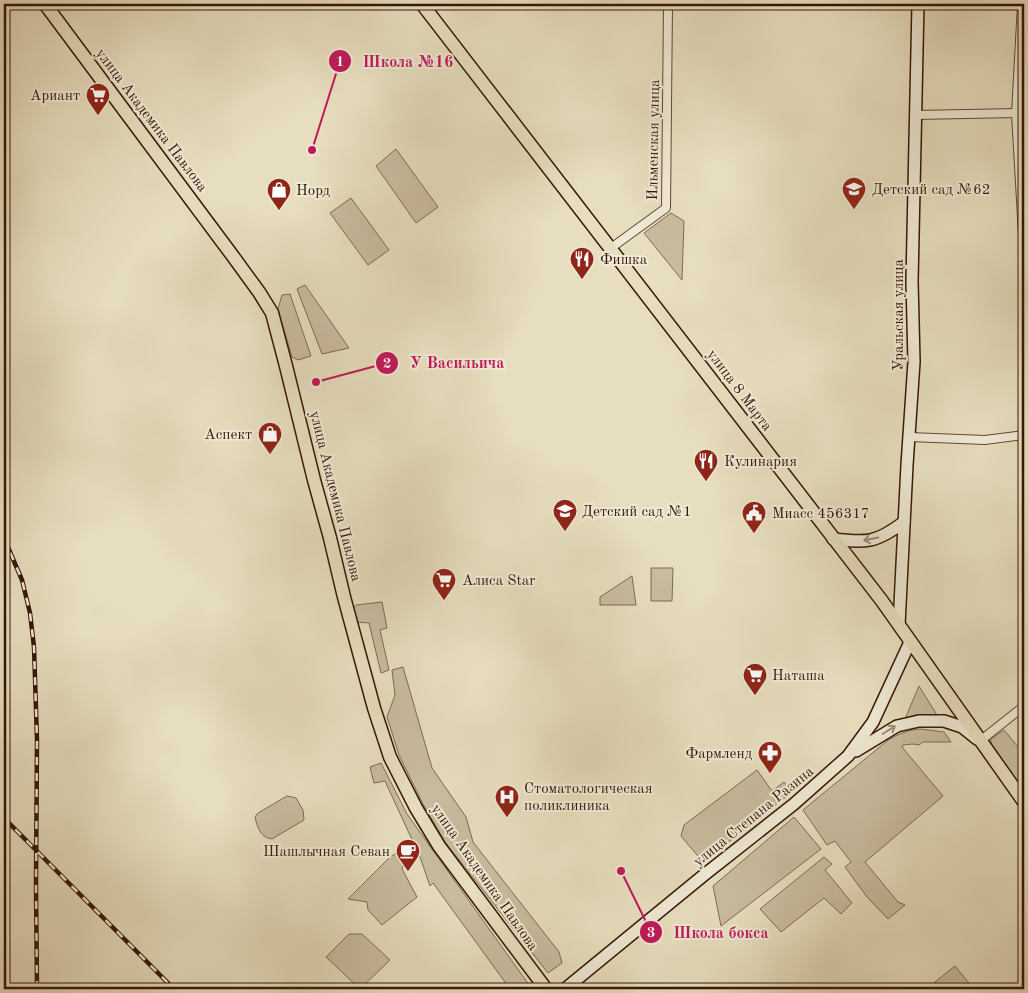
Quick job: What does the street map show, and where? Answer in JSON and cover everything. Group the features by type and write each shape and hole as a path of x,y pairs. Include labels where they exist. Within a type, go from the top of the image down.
{"main road":[{"name":"улица Академика Павлова","path":"45,4 232,254 272,313 347,607 374,708 390,757 416,808 439,846 546,989"},
{"name":"улица 8 Марта","path":"422,4 899,625 1024,802"}],"street":[{"name":"Ильменская улица","path":"611,248 666,208 668,4"},
{"name":"Уральская улица","path":"899,625 914,362 912,276 918,4"},
{"path":"1022,4 1020,114 1024,252"},
{"path":"915,115 1020,114"},
{"path":"909,437 985,440 1024,435"},
{"path":"833,539 872,541 892,531 904,522"},
{"name":"улица Степана Разина","path":"565,989 794,804 848,756 873,722 910,642"},
{"path":"848,756 897,726 919,721 944,721 962,727 980,741 1024,706"}],"shaded area":[{"path":"396,149 438,207 416,223 376,166"},
{"path":"351,198 389,250 368,265 330,213"},
{"path":"671,213 684,221 682,280 644,233"},
{"path":"305,285 349,348 322,354 297,289"},
{"path":"290,294 311,356 298,360 292,357 278,309 282,295"},
{"path":"651,568 673,568 672,601 651,601"},
{"path":"632,576 636,605 600,605 600,597"},
{"path":"382,602 387,628 380,630 389,670 381,673 369,623 355,622 352,610 356,605"},
{"path":"403,667 432,768 466,817 473,842 559,952 562,963 548,973 445,842 423,804 399,755 387,717 395,695 392,670"},
{"path":"919,686 937,715 916,715 905,719"},
{"path":"921,729 944,732 951,742 923,742 919,745 903,745 902,747 943,796 865,862 898,902 905,905 888,919 867,897 845,867 851,862 835,841 827,845 803,810 887,741 903,733"},
{"path":"1004,730 1024,754 1024,792 991,752 991,739"},
{"path":"381,763 407,814 532,989 510,989 433,883 430,886 420,857 385,781 374,783 370,767"},
{"path":"757,770 772,791 784,782 792,792 703,862 681,836 684,825"},
{"path":"287,796 296,798 303,810 304,820 272,839 265,837 257,825 255,817 258,813"},
{"path":"794,817 821,849 721,926 713,886"},
{"path":"399,852 405,860 402,869 417,897 382,925 368,910 367,902 348,899 390,857"},
{"path":"824,857 832,864 825,870 852,903 841,914 824,898 781,932 760,909"},
{"path":"349,934 362,934 390,960 360,989 326,957"},
{"path":"955,966 974,989 941,989 935,982"}],"waterway":[{"path":"4,989 21,989"}],"railway":[{"path":"4,538 22,580 30,613 34,647 37,740 37,989"},
{"path":"4,818 174,989"}],"place":[{"name":"Ариант","path":"98,116"},
{"name":"Школа №16","path":"312,150"},
{"name":"Детский сад №62","path":"854,210"},
{"name":"Норд","path":"279,211"},
{"name":"Фишка","path":"582,280"},
{"name":"У Васильича","path":"316,382"},
{"name":"Аспект","path":"270,455"},
{"name":"Кулинария","path":"706,482"},
{"name":"Детский сад №1","path":"565,532"},
{"name":"Миасс 456317","path":"754,534"},
{"name":"Алиса Star","path":"444,601"},
{"name":"Наташа","path":"755,696"},
{"name":"Фармленд","path":"770,774"},
{"name":"Стоматологическая поликлиника","path":"507,818"},
{"name":"Школа бокса","path":"621,871"},
{"name":"Шашлычная Севан","path":"408,872"}]}
